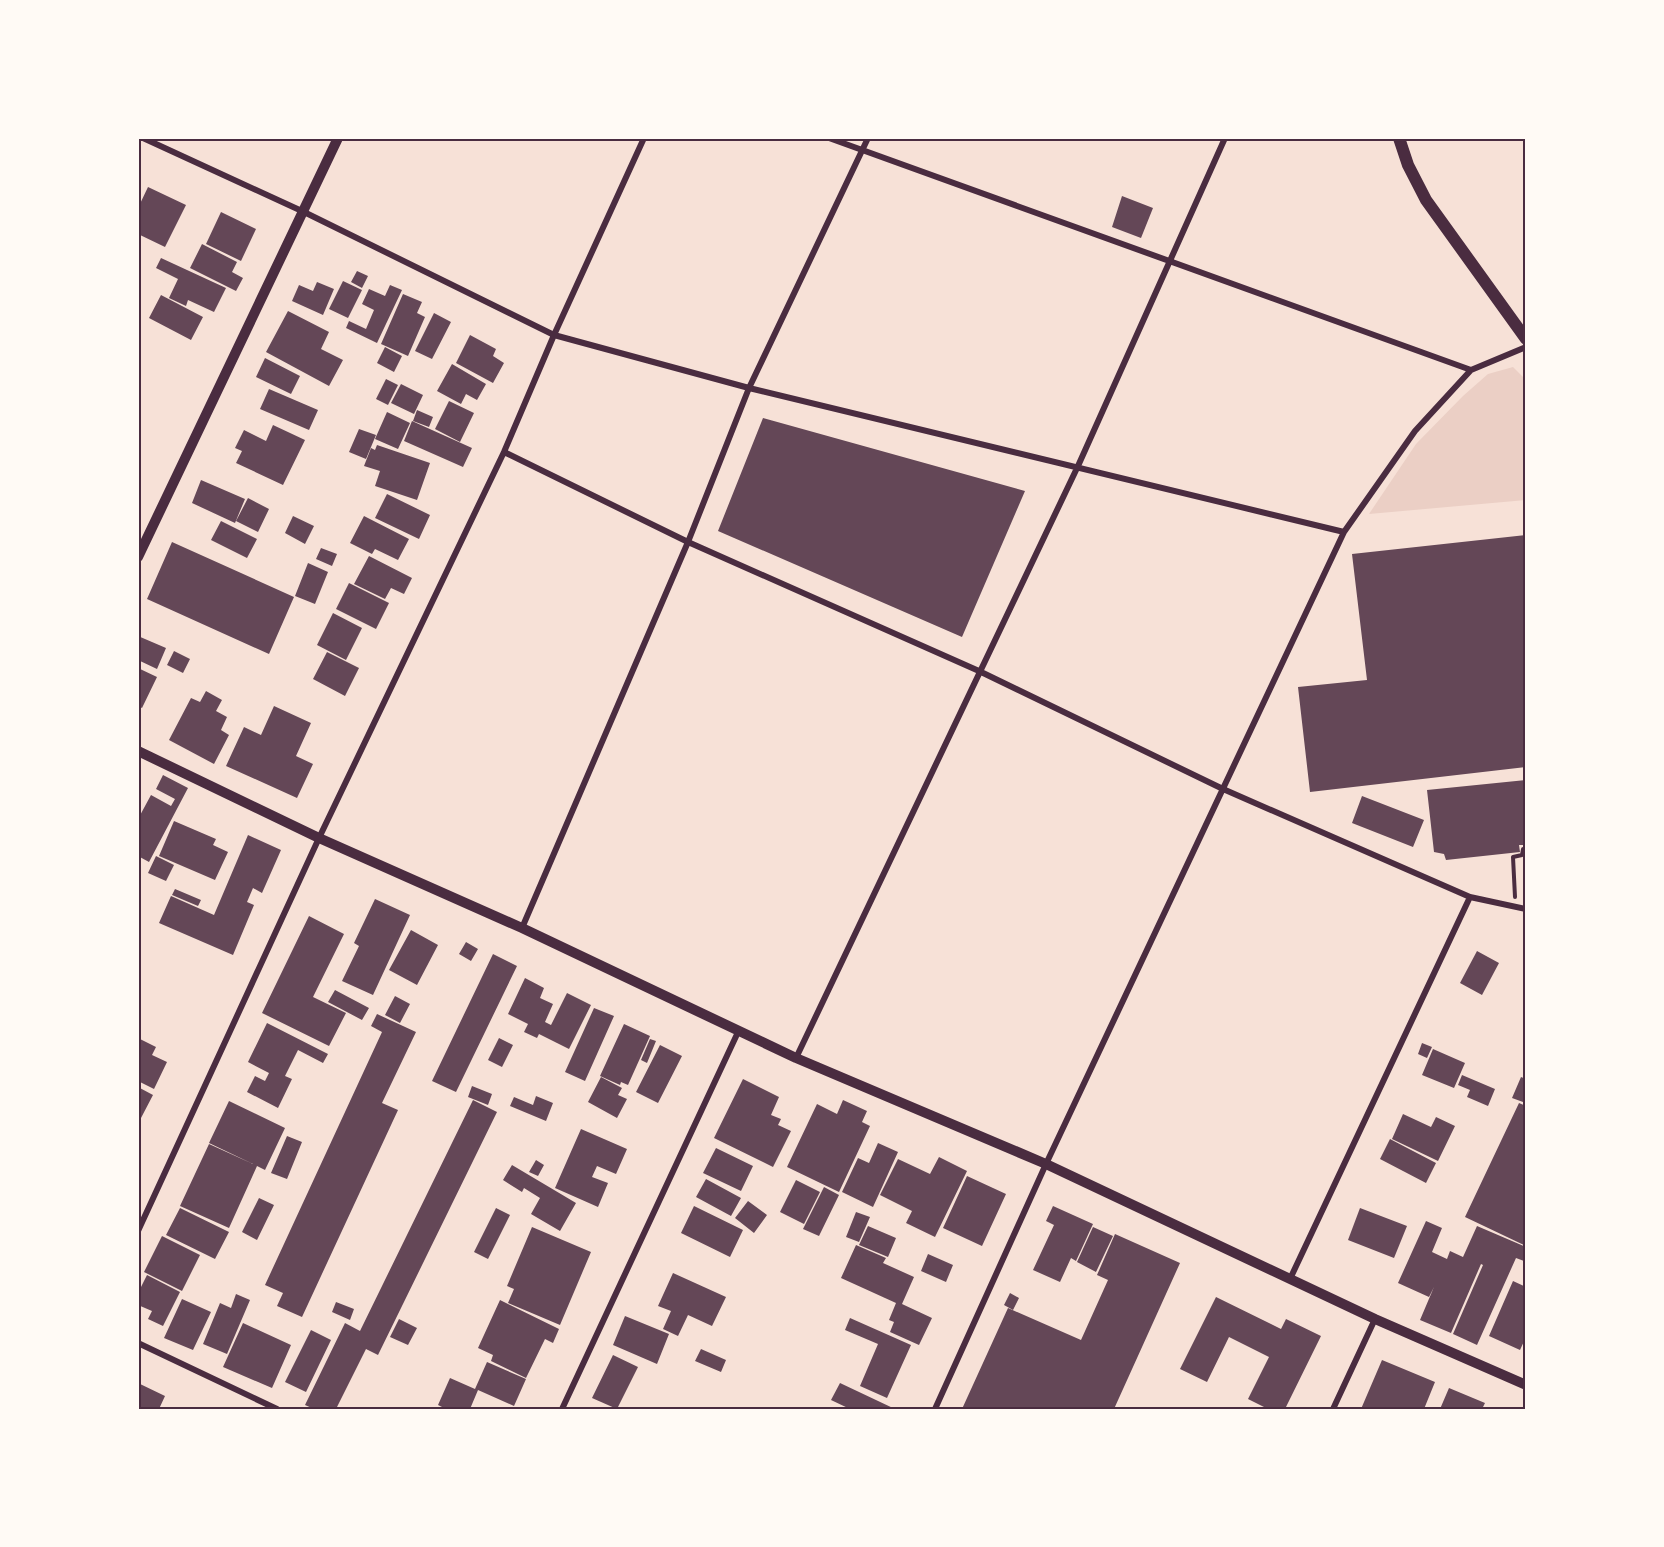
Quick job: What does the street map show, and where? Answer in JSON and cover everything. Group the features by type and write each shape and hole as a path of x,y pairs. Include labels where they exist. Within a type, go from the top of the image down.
{"main road":[{"path":"1400,138 1408,165 1426,200 1526,339"}],"street":[{"path":"143,138 304,212 554,335 749,388 1344,532"},
{"path":"138,557 338,138"},
{"path":"138,1232 319,837 504,452 554,335 644,138"},
{"path":"829,138 1471,370"},
{"path":"522,928 688,542 749,388 868,138"},
{"path":"796,1058 1078,466 1225,138"},
{"path":"935,1409 1046,1164 1344,532 1415,431 1471,370 1526,347"},
{"path":"504,452 688,542 979,671 1223,789 1470,897 1526,909"},
{"path":"138,751 319,837 739,1029 796,1058 1046,1164 1375,1319 1526,1385"},
{"path":"1290,1279 1470,897"},
{"path":"562,1409 739,1029"},
{"path":"1333,1409 1375,1319"},
{"path":"138,1343 277,1409"}],"path":[{"path":"1515,907 1513,857 1522,855 1523,849 1526,849"}],"shaded area":[{"path":"1513,367 1526,380 1526,500 1369,514 1416,444 1463,396 1488,374"}],"building":[{"path":"148,187 186,205 165,247 138,234 138,208"},
{"path":"1122,196 1153,208 1141,238 1112,227"},
{"path":"221,212 256,229 241,261 206,244"},
{"path":"202,244 237,262 232,272 243,278 236,291 190,268"},
{"path":"161,258 226,288 214,312 188,300 186,306 169,298 178,279 156,268"},
{"path":"357,271 368,276 362,288 351,282"},
{"path":"343,281 362,290 348,318 329,309"},
{"path":"317,282 334,289 323,315 292,301 299,285 313,291"},
{"path":"390,285 402,290 377,343 346,328 349,321 366,329 374,310 362,304 369,289 385,296"},
{"path":"403,294 422,302 417,313 425,317 408,356 381,344"},
{"path":"161,295 203,317 191,340 149,318"},
{"path":"288,311 329,332 321,349 343,360 329,386 266,352"},
{"path":"434,313 451,322 432,359 415,351"},
{"path":"470,335 496,349 493,356 504,363 493,383 456,363"},
{"path":"385,347 402,356 394,372 377,363"},
{"path":"265,358 300,376 291,394 256,377"},
{"path":"452,364 486,384 477,400 466,394 461,404 437,391"},
{"path":"386,379 398,385 388,405 376,399"},
{"path":"401,384 423,395 414,414 391,403"},
{"path":"269,389 318,410 309,430 260,409"},
{"path":"449,401 474,413 460,442 435,429"},
{"path":"417,410 433,417 429,427 413,421"},
{"path":"387,412 410,423 398,449 375,439"},
{"path":"763,418 1025,491 962,637 718,531"},
{"path":"412,421 472,448 463,467 404,441"},
{"path":"273,425 305,440 283,485 236,463 242,451 235,448 244,430 266,441"},
{"path":"359,429 376,435 366,459 349,452"},
{"path":"377,445 430,463 417,500 375,486 380,471 364,466 371,448 375,450"},
{"path":"201,480 245,499 235,523 192,503"},
{"path":"387,494 430,515 419,539 375,518"},
{"path":"248,498 269,509 258,532 236,521"},
{"path":"293,516 314,526 305,544 285,533"},
{"path":"364,516 409,539 398,560 375,549 372,554 350,543"},
{"path":"221,521 257,539 247,558 211,540"},
{"path":"1526,535 1526,767 1310,792 1298,687 1367,680 1352,554"},
{"path":"172,542 294,597 269,654 147,599"},
{"path":"321,548 337,554 332,566 316,559"},
{"path":"369,556 412,578 404,594 391,588 385,599 354,584"},
{"path":"308,563 328,572 315,604 295,596"},
{"path":"349,583 389,603 376,629 336,609"},
{"path":"333,613 362,628 346,660 317,645"},
{"path":"138,636 166,648 157,669 138,660"},
{"path":"174,651 190,659 183,673 167,665"},
{"path":"327,652 359,668 345,696 313,679"},
{"path":"138,668 157,677 142,708 138,706"},
{"path":"206,691 222,700 216,711 227,717 221,730 229,735 214,764 169,740 191,698 200,702"},
{"path":"274,706 311,723 296,756 313,764 297,798 226,766 244,727 261,735"},
{"path":"163,775 188,788 149,862 138,856 138,819 151,795 171,806 175,799 156,789"},
{"path":"1526,780 1526,845 1519,845 1520,852 1446,860 1444,854 1434,852 1427,790"},
{"path":"1362,796 1424,820 1413,847 1352,823"},
{"path":"174,821 216,839 213,845 228,852 215,880 159,856"},
{"path":"248,835 281,850 262,893 253,888 247,902 254,905 233,955 159,923 171,896 214,915"},
{"path":"156,856 174,865 166,881 148,873"},
{"path":"175,889 201,900 198,906 172,895"},
{"path":"375,899 410,915 373,995 342,981 359,946 354,943"},
{"path":"309,916 344,934 313,997 346,1013 329,1046 262,1013"},
{"path":"411,930 438,945 417,985 389,970"},
{"path":"466,942 478,949 471,961 459,954"},
{"path":"1477,951 1499,963 1482,995 1460,983"},
{"path":"493,954 517,966 456,1092 432,1081"},
{"path":"525,978 544,988 540,998 553,1004 545,1022 551,1025 567,993 591,1005 569,1049 539,1034 537,1038 524,1032 528,1024 508,1014"},
{"path":"335,990 369,1008 362,1020 328,1002"},
{"path":"395,996 410,1004 400,1023 385,1015"},
{"path":"594,1008 614,1016 585,1081 565,1072"},
{"path":"377,1014 416,1032 382,1103 398,1110 302,1317 277,1306 283,1293 265,1285 382,1032 371,1026"},
{"path":"267,1023 328,1054 323,1063 298,1050 285,1076 292,1079 278,1108 247,1092 255,1076 265,1081 269,1073 248,1062"},
{"path":"624,1024 650,1036 628,1085 621,1082 620,1085 600,1076"},
{"path":"138,1038 156,1047 152,1055 167,1062 154,1089 138,1081"},
{"path":"499,1038 513,1045 502,1067 488,1060"},
{"path":"650,1039 656,1041 647,1063 641,1060"},
{"path":"1422,1043 1432,1047 1427,1058 1418,1054"},
{"path":"660,1045 682,1056 658,1103 636,1092"},
{"path":"1433,1049 1465,1063 1454,1088 1422,1075"},
{"path":"1462,1075 1495,1089 1488,1106 1467,1097 1470,1090 1458,1085"},
{"path":"601,1077 622,1088 618,1095 627,1099 617,1118 588,1102"},
{"path":"1521,1077 1526,1079 1526,1095 1523,1102 1512,1098"},
{"path":"743,1079 779,1097 771,1115 781,1119 778,1125 791,1131 773,1167 714,1138"},
{"path":"472,1086 492,1094 488,1105 468,1097"},
{"path":"138,1087 153,1095 141,1118 138,1116"},
{"path":"536,1096 553,1103 546,1121 510,1106 514,1097 533,1105"},
{"path":"473,1100 497,1112 378,1355 366,1349 336,1409 314,1409 305,1405 345,1323 360,1331"},
{"path":"843,1100 867,1111 862,1122 870,1126 839,1192 787,1167 817,1104 837,1114"},
{"path":"229,1101 285,1128 265,1170 257,1166 229,1228 180,1206 209,1144 253,1164 209,1143"},
{"path":"1519,1103 1526,1106 1526,1246 1465,1217"},
{"path":"1403,1114 1431,1127 1436,1117 1455,1126 1438,1161 1392,1139"},
{"path":"581,1129 627,1149 616,1174 597,1166 592,1177 608,1183 598,1207 555,1188"},
{"path":"287,1136 302,1142 287,1179 271,1173"},
{"path":"1390,1139 1436,1163 1426,1183 1380,1159"},
{"path":"878,1143 898,1152 873,1207 842,1192 858,1158 869,1163"},
{"path":"716,1148 753,1166 741,1191 703,1173"},
{"path":"939,1157 967,1171 935,1237 906,1223 912,1211 880,1195 898,1159 930,1174"},
{"path":"536,1160 544,1165 538,1176 529,1172"},
{"path":"512,1165 576,1203 560,1231 531,1214 540,1198 524,1188 522,1192 503,1180"},
{"path":"967,1176 1006,1194 982,1246 943,1228"},
{"path":"706,1179 741,1198 731,1216 696,1197"},
{"path":"796,1180 820,1192 804,1224 780,1212"},
{"path":"824,1187 839,1195 819,1236 803,1229"},
{"path":"259,1198 274,1205 257,1240 242,1232"},
{"path":"748,1201 767,1215 754,1233 735,1218"},
{"path":"694,1206 743,1230 730,1257 681,1233"},
{"path":"1053,1206 1093,1224 1076,1261 1071,1258 1060,1282 1033,1270 1054,1225 1046,1221"},
{"path":"180,1208 229,1232 215,1259 166,1235"},
{"path":"496,1208 510,1215 488,1259 474,1252"},
{"path":"1360,1208 1407,1226 1394,1258 1348,1240"},
{"path":"856,1212 870,1217 859,1242 846,1237"},
{"path":"1426,1221 1442,1228 1432,1252 1447,1259 1450,1251 1463,1257 1477,1226 1526,1247 1524,1261 1516,1258 1477,1345 1453,1334 1483,1265 1481,1264 1451,1333 1420,1320 1434,1287 1429,1297 1398,1283"},
{"path":"868,1226 896,1238 888,1257 859,1245"},
{"path":"532,1227 591,1252 560,1325 508,1303 514,1289 507,1286"},
{"path":"1093,1227 1113,1236 1096,1272 1077,1262"},
{"path":"1115,1234 1180,1263 1114,1409 962,1409 1008,1308 1081,1340 1108,1280 1097,1275"},
{"path":"162,1236 200,1255 182,1291 144,1272"},
{"path":"856,1245 886,1258 883,1263 914,1277 902,1304 932,1318 919,1345 890,1332 894,1322 889,1320 896,1303 841,1278"},
{"path":"928,1254 953,1265 946,1282 921,1271"},
{"path":"673,1273 726,1297 712,1326 688,1315 678,1336 663,1329 671,1311 658,1306"},
{"path":"147,1275 180,1292 163,1326 148,1319 152,1311 138,1305 138,1293"},
{"path":"1513,1281 1526,1287 1526,1337 1520,1350 1489,1336"},
{"path":"1010,1293 1019,1298 1013,1310 1004,1305"},
{"path":"236,1294 250,1300 227,1354 203,1344 220,1303 231,1308"},
{"path":"1216,1297 1281,1329 1286,1319 1321,1336 1285,1409 1268,1409 1248,1399 1269,1357 1229,1337 1207,1382 1180,1369"},
{"path":"182,1299 211,1312 193,1350 164,1338"},
{"path":"500,1300 559,1329 553,1343 545,1339 526,1378 491,1361 493,1355 478,1348"},
{"path":"336,1302 354,1309 350,1320 332,1312"},
{"path":"625,1316 669,1334 657,1364 613,1345"},
{"path":"850,1318 911,1345 887,1398 860,1386 878,1344 845,1330"},
{"path":"399,1319 417,1328 408,1345 390,1337"},
{"path":"243,1323 291,1345 272,1388 223,1367"},
{"path":"311,1330 331,1340 306,1392 285,1382"},
{"path":"701,1349 726,1360 721,1372 695,1361"},
{"path":"613,1355 638,1367 617,1409 592,1398"},
{"path":"1382,1360 1435,1382 1424,1409 1361,1409"},
{"path":"487,1362 526,1379 514,1406 478,1390 470,1409 446,1409 438,1405 450,1378 475,1389"},
{"path":"138,1383 165,1396 159,1409 138,1409"},
{"path":"840,1383 895,1409 850,1409 831,1400"},
{"path":"1449,1388 1485,1403 1482,1409 1440,1409"}]}
